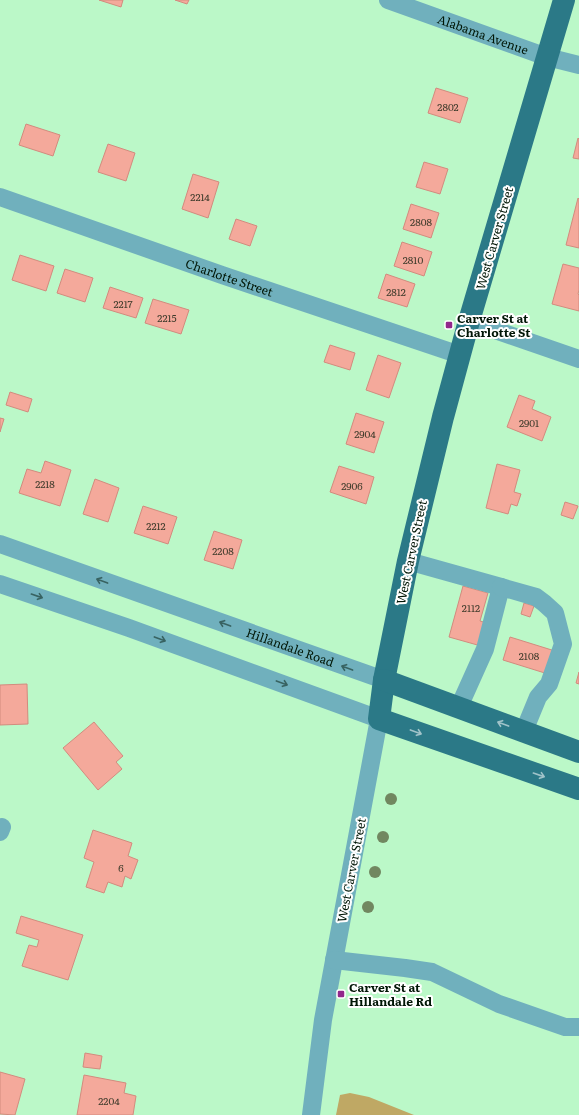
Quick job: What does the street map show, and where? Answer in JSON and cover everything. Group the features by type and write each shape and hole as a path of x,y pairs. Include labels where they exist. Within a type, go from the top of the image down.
{"main road":[{"name":"West Carver Street","path":"379,719 384,680 408,561 427,482 469,321 564,0"},
{"name":"Hillandale Road","path":"384,680 579,752"},
{"path":"379,719 579,790"}],"street":[{"name":"Alabama Avenue","path":"388,0 547,57 579,66"},
{"name":"Charlotte Street","path":"0,197 222,275 460,355"},
{"path":"469,321 579,359"},
{"name":"Hillandale Road","path":"0,544 384,680"},
{"path":"408,561 536,597 554,613 563,644 550,684 538,697 524,732"},
{"path":"0,584 129,628 379,719"},
{"path":"459,707 485,649 501,587"},
{"name":"West Carver Street","path":"311,1115 323,1020 379,719"},
{"path":"334,960 432,972 499,1004 565,1027 579,1027"}],"shaded area":[{"path":"350,1093 369,1097 414,1115 336,1115 340,1095"}],"building":[{"path":"99,0 123,0 121,7"},
{"path":"175,0 189,0 187,4"},
{"path":"436,88 468,98 460,123 428,113"},
{"path":"26,124 60,135 53,156 19,145"},
{"path":"578,138 579,139 579,159 573,158"},
{"path":"108,144 135,153 126,181 98,172"},
{"path":"424,162 448,169 440,194 416,187"},
{"path":"193,174 219,182 208,218 182,209"},
{"path":"578,198 579,199 579,248 566,245"},
{"path":"411,204 439,213 431,238 403,229"},
{"path":"236,219 257,226 250,246 229,239"},
{"path":"402,242 432,252 424,276 394,266"},
{"path":"20,255 54,266 46,291 12,280"},
{"path":"563,264 579,268 579,311 552,304"},
{"path":"65,269 93,278 85,302 57,293"},
{"path":"386,274 415,284 407,307 378,298"},
{"path":"110,287 143,298 136,318 103,308"},
{"path":"153,299 189,310 181,334 145,323"},
{"path":"330,345 355,353 350,370 324,362"},
{"path":"378,355 401,363 389,398 366,390"},
{"path":"10,392 32,399 28,412 6,405"},
{"path":"519,395 535,401 532,409 551,417 542,441 507,427"},
{"path":"356,413 384,422 374,453 346,444"},
{"path":"0,418 4,419 0,432"},
{"path":"45,461 71,470 60,506 19,493 27,469 41,473"},
{"path":"497,464 520,470 514,492 521,494 517,506 511,504 508,514 486,508"},
{"path":"339,466 374,477 366,504 330,492"},
{"path":"95,479 119,488 108,522 83,514"},
{"path":"565,502 578,506 573,519 561,515"},
{"path":"143,506 177,517 168,544 134,533"},
{"path":"214,531 242,540 233,569 204,560"},
{"path":"463,586 488,593 480,621 487,623 481,646 449,637"},
{"path":"524,603 534,606 530,617 521,614"},
{"path":"510,637 555,651 548,674 503,660"},
{"path":"579,672 579,684 576,683"},
{"path":"27,684 28,724 0,725 0,685"},
{"path":"94,722 123,756 116,762 122,769 98,790 63,748"},
{"path":"93,830 132,843 128,856 138,860 131,879 125,876 122,887 108,882 104,893 86,887 94,862 84,858"},
{"path":"21,916 83,935 68,980 22,966 29,945 37,947 39,940 16,933"},
{"path":"85,1053 102,1056 100,1069 83,1067"},
{"path":"0,1072 25,1079 15,1115 0,1114"},
{"path":"84,1075 126,1083 124,1093 136,1096 133,1115 77,1115"}],"place":[{"name":"Carver St at Charlotte St","path":"449,325"},
{"name":"Carver St at Hillandale Rd","path":"341,994"}]}
